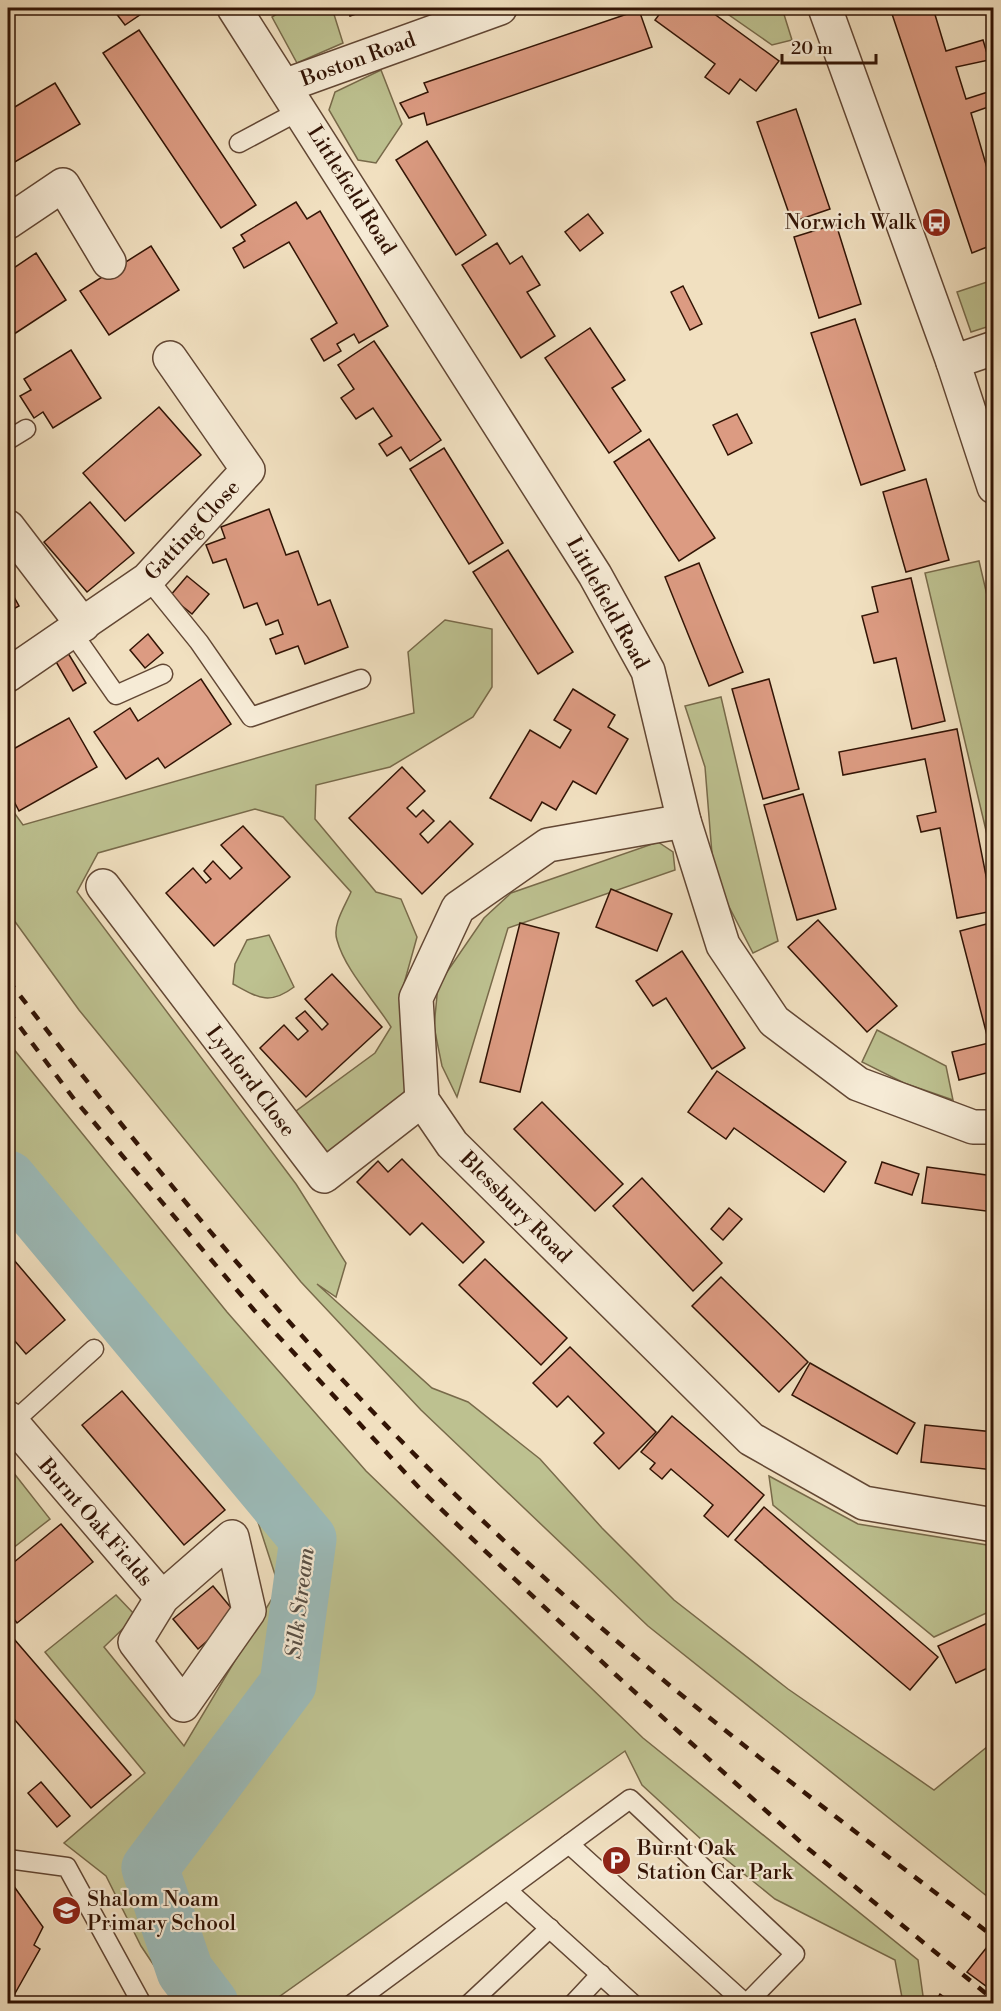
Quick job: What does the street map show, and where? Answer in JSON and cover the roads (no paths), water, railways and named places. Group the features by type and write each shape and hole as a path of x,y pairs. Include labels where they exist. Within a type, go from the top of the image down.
{"street":[{"name":"Littlefield Road","path":"234,8 595,575 648,670 684,821 723,945 774,1021 858,1084 974,1127 993,1127"},
{"name":"Boston Road","path":"293,98 500,8"},
{"path":"825,8 953,362 993,487"},
{"path":"8,222 63,185 109,262"},
{"path":"953,362 993,348"},
{"name":"Gatting Close","path":"8,675 148,579 248,470 170,358"},
{"path":"8,526 78,628"},
{"path":"422,1100 416,998 458,908 548,845 684,821"},
{"name":"Lynford Close","path":"103,886 324,1176 422,1100"},
{"name":"Blessbury Road","path":"422,1100 452,1144 751,1439 864,1503 993,1525"},
{"name":"Burnt Oak Fields","path":"10,1421 162,1599"}],"lane":[{"path":"239,143 293,98"},
{"path":"8,440 26,429"},
{"path":"148,579 199,642 251,717 361,680"},
{"path":"78,628 117,695 164,674"},
{"path":"10,1421 94,1349"},
{"path":"352,2004 630,1798 795,1954 746,2004 569,1844"},
{"path":"8,1858 67,1867 142,2004"},
{"path":"507,1890 633,2004"},
{"path":"470,2004 550,1928"},
{"path":"573,2004 601,1974"}],"waterway":[{"name":"Silk Stream","path":"8,1179 308,1539 288,1684 150,1868 185,1971 210,2004"}],"railway":[{"path":"8,980 122,1125 241,1268 366,1405 431,1471 557,1589 678,1692 803,1792 994,1937"},
{"path":"8,1011 74,1099 254,1310 424,1493 616,1675 805,1846 994,2000"}],"place":[{"name":"Norwich Walk","path":"937,222"},
{"name":"Burnt Oak Station Car Park","path":"616,1860"},
{"name":"Shalom Noam Primary School","path":"66,1911"}]}
